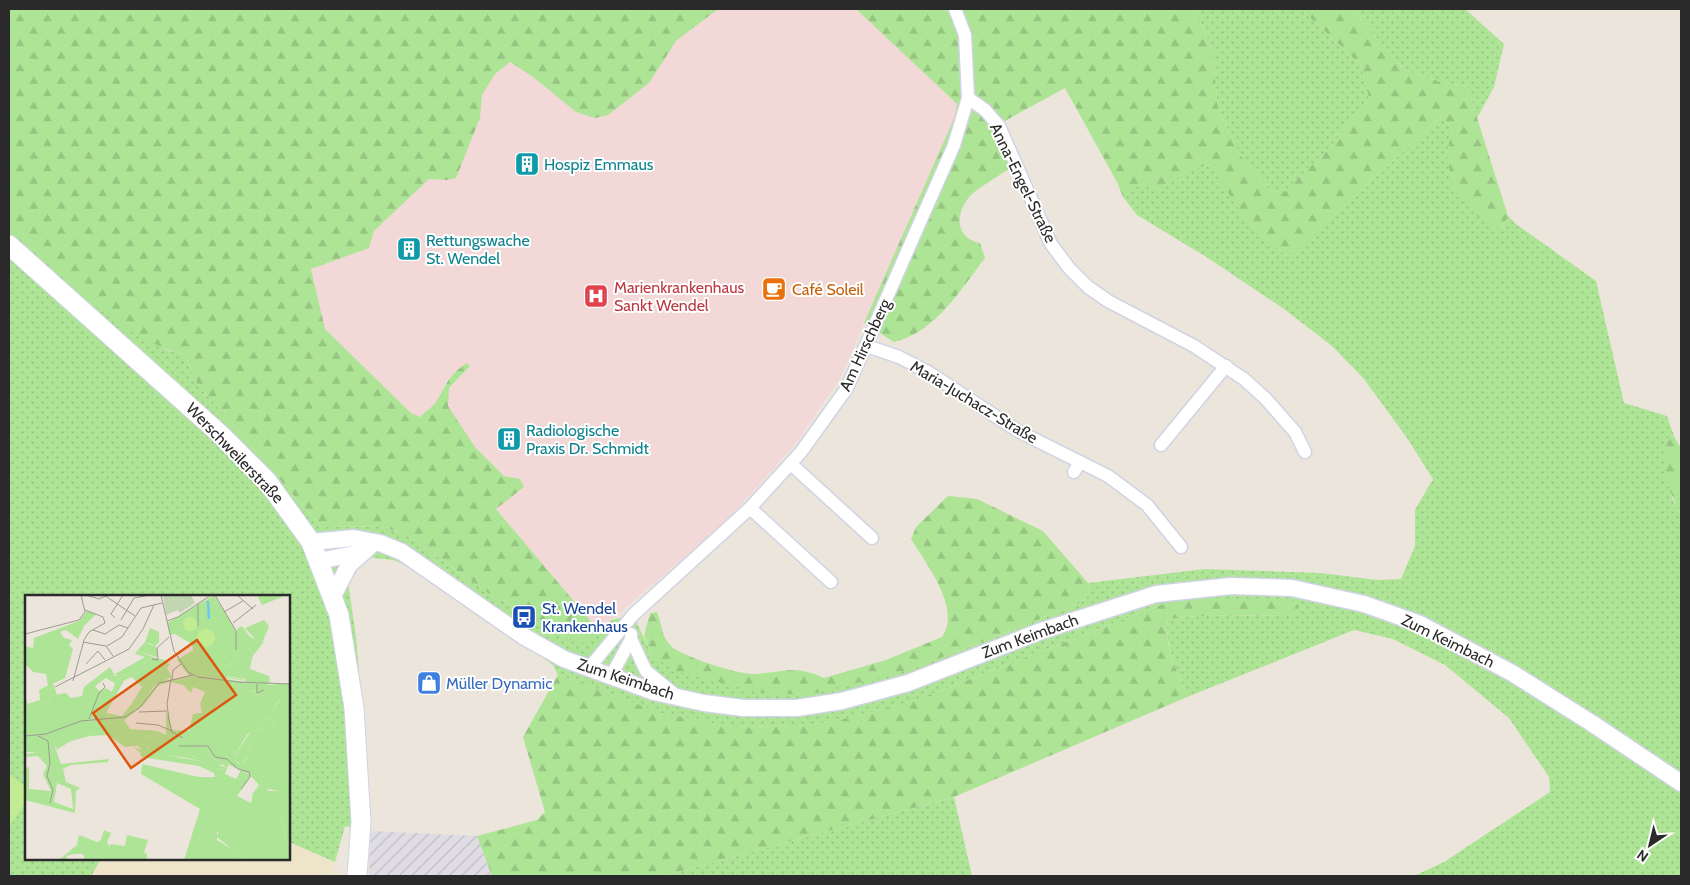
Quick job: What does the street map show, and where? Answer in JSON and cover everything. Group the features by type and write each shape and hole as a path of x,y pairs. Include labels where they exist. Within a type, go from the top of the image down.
{"main road":[{"name":"Werschweilerstraße","path":"9,245 220,434 266,481 311,542 339,615 354,708 361,822 357,876"}],"street":[{"name":"Am Hirschberg","path":"589,668 633,615 750,508 791,464 824,423 847,388 954,144 968,98 965,34 955,9"},
{"name":"Anna-Engel-Straße","path":"968,98 985,110 999,126 1051,244 1069,268 1088,287 1108,301 1194,346 1226,366 1266,399 1295,432 1305,452"},
{"name":"Maria-Juchacz-Straße","path":"867,346 899,357 928,372 1077,467 1108,476 1147,505 1181,547"},
{"path":"1162,445 1226,366"},
{"path":"791,464 872,538"},
{"path":"750,508 831,582"},
{"name":"Zum Keimbach","path":"311,542 354,538 374,542 402,552 426,566 545,650 654,692 743,708 797,708 842,701 908,683 1041,631 1156,594 1231,586 1292,588 1364,604 1420,624 1512,673 1681,783"},
{"path":"332,598 349,565 374,542"},
{"path":"318,561 360,553"},
{"path":"611,676 631,639 633,615"},
{"path":"631,639 646,671 678,697"}],"shaded area":[{"name":"Marienkrankenhaus Sankt Wendel","path":"718,9 856,9 957,104 955,116 839,380 793,447 726,521 611,620 600,632 496,509 520,479 504,476 475,447 448,406 449,388 470,367 467,363 446,381 437,402 420,417 411,413 325,329 311,269 369,248 374,231 429,178 447,180 456,178 480,118 482,95 495,74 510,62 608,115 648,83 676,41"},
{"path":"371,831 477,836 492,876 369,876"},
{"path":"290,842 335,862 333,876 91,876 100,860 290,860"}],"green space":[{"path":"9,9 718,9 676,41 649,83 608,115 595,118 576,112 533,77 510,62 495,74 482,95 480,118 456,178 447,180 429,179 374,231 369,248 311,269 325,329 411,413 420,417 436,402 455,372 467,363 470,366 449,388 448,406 475,447 504,476 520,479 524,487 496,509 600,632 583,643 572,641 539,619 488,593 410,537 382,526 321,527 197,383 185,355 162,347 114,320 69,285 9,230"},
{"path":"856,9 1194,9 1212,47 1218,108 1240,155 1269,190 1283,193 1335,142 1369,98 1361,65 1301,9 1352,9 1404,70 1444,83 1467,86 1508,216 1501,229 1487,225 1453,192 1447,153 1452,129 1442,116 1288,257 1246,220 1210,165 1189,170 1159,189 1140,184 1123,197 1118,184 1065,88 1003,122 996,132 1010,168 971,195 960,216 960,224 965,236 980,243 985,258 956,296 935,319 909,337 894,342 864,323 955,116 957,104"},
{"path":"1194,9 1301,9 1361,65 1369,98 1335,142 1283,193 1269,190 1240,155 1218,108 1212,47"},
{"path":"1352,9 1465,9 1504,44 1494,87 1477,118 1467,86 1444,83 1404,70"},
{"path":"1442,116 1452,129 1447,153 1501,229 1508,216 1516,224 1596,281 1624,403 1667,416 1674,436 1665,439 1672,498 1681,514 1681,876 1414,876 1444,862 1550,792 1549,777 1509,718 1445,665 1393,639 1354,630 1187,697 1170,649 1167,629 1168,619 1199,616 1295,615 1166,603 916,700 855,717 805,726 733,727 660,713 558,675 553,665 421,571 393,560 365,557 347,576 356,636 371,831 345,826 335,862 290,842 290,595 25,595 25,860 100,860 91,876 9,876 9,230 55,274 167,350 185,355 197,383 321,527 382,526 410,537 488,593 539,619 572,641 600,632 611,620 633,615 652,655 762,693 912,669 1078,604 1089,595 1088,583 1205,569 1321,573 1377,580 1401,579 1415,546 1415,510 1433,479 1407,438 1364,379 1332,346 1284,309 1208,258 1137,215 1123,197 1140,184 1159,189 1189,170 1211,165 1246,220 1288,257"},
{"path":"1674,436 1681,448 1681,514 1672,496 1664,469 1665,439"},
{"path":"948,496 977,499 1043,531 1088,583 1089,595 1078,604 912,669 808,695 762,693 675,671 652,655 644,636 650,613 657,612 664,635 672,647 711,664 753,674 796,670 805,671 824,678 886,660 942,637 947,626 948,613 945,600 933,573 911,539 916,527"},
{"path":"1211,598 1296,602 1299,606 1295,615 1199,616 1168,619 1167,638 1169,648 1187,697 954,797 663,876 492,876 477,836 537,820 545,812 523,737 558,675 661,713 733,727 805,726 855,717 916,700 1166,603"},
{"path":"9,775 25,785 25,803 9,827"},
{"path":"954,797 972,876 663,876"}],"place":[{"name":"Hospiz Emmaus","path":"527,164"},
{"name":"Rettungswache St. Wendel","path":"409,249"},
{"name":"Café Soleil","path":"774,289"},
{"name":"Marienkrankenhaus Sankt Wendel","path":"596,296"},
{"name":"Radiologische Praxis Dr. Schmidt","path":"509,439"},
{"name":"St. Wendel Krankenhaus","path":"524,617"},
{"name":"Müller Dynamic","path":"429,683"}]}
